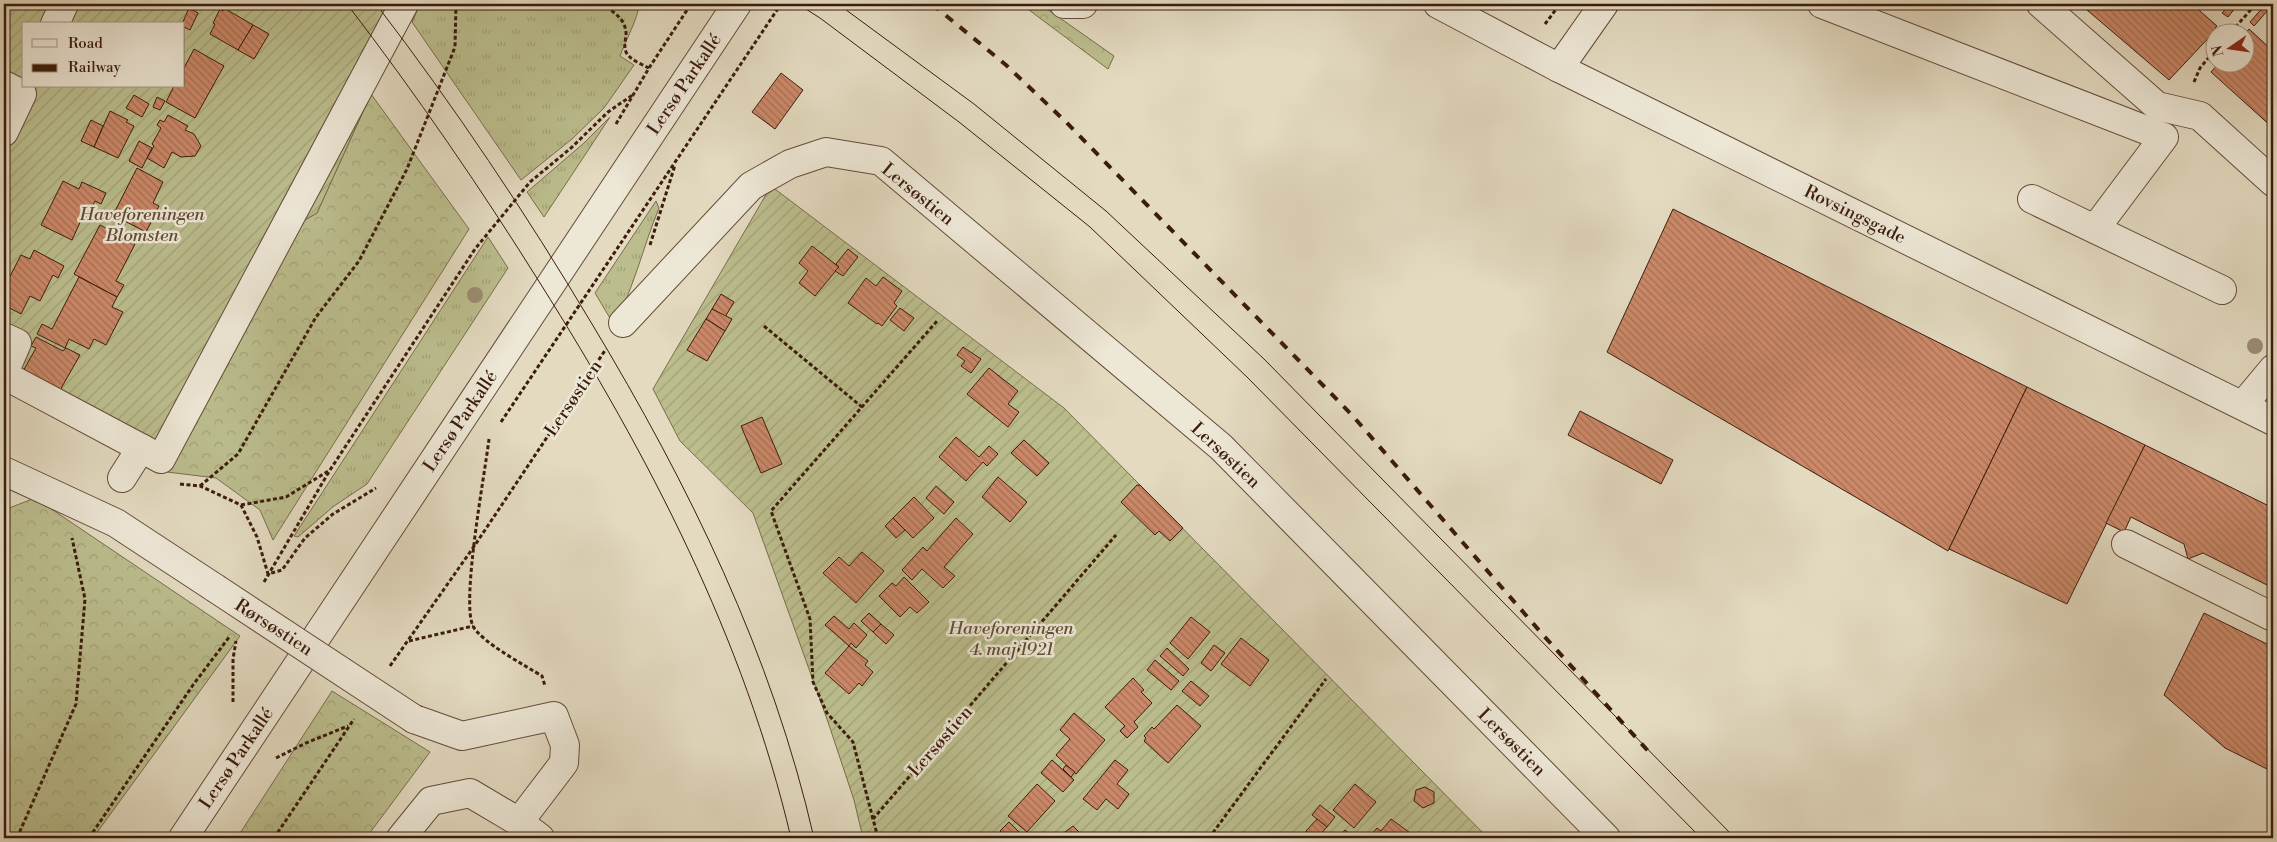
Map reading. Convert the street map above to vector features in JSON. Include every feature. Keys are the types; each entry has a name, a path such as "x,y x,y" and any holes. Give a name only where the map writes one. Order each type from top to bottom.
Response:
{"street":[{"path":"56,22 64,4"},
{"path":"4,336 17,343 4,374 161,459 404,4"},
{"name":"Lersø Parkallé","path":"183,838 737,4"},
{"path":"1064,4 1084,4"},
{"name":"Rovsingsgade","path":"1438,4 1559,68 2273,421"},
{"path":"1559,68 1604,4"},
{"path":"1822,4 2164,137"},
{"path":"2041,4 2157,106 2200,116 2273,182"},
{"path":"4,132 17,89"},
{"path":"2095,229 2164,137 2180,112"},
{"name":"Lersøstien","path":"624,323 751,186 790,164 826,152 881,161 1221,447 1606,838"},
{"path":"2032,199 2222,290"},
{"path":"2243,405 2273,369"},
{"path":"122,478 141,448"},
{"name":"Rørsøstien","path":"4,471 64,500 116,522 414,719 462,736 554,716"},
{"path":"2126,544 2273,617"},
{"path":"401,838 431,801 470,793 529,830 564,763 565,745 554,716"}],"path":[{"path":"200,486 238,454 316,316 359,261 407,169 455,47 456,4"},
{"path":"600,4 612,11 623,23 626,30 625,47 627,54 649,68"},
{"path":"264,582 330,470 475,249 530,182 571,148 608,112 634,94 691,4"},
{"path":"676,162 781,4"},
{"path":"2240,22 2256,4"},
{"path":"878,838 853,742 827,713 814,682 810,619 771,511 937,321"},
{"name":"Lersøstien","path":"473,626 469,593 475,546 624,323"},
{"path":"764,326 862,407"},
{"path":"386,672 475,546 490,439"},
{"path":"171,483 200,486 241,505 286,497 330,470"},
{"path":"268,574 282,570 306,538 333,514 376,488"},
{"path":"17,838 76,704 85,599 64,500"},
{"path":"241,505 257,537 268,574"},
{"name":"Lersøstien","path":"874,819 1116,535"},
{"path":"409,641 473,626 486,640 542,676 554,716"},
{"path":"89,838 193,685 236,631 233,659 233,709"},
{"path":"1208,838 1326,679"},
{"path":"274,838 359,711"},
{"path":"271,760 306,743 349,726"}],"green space":[{"name":"Haveforeningen Blomsten","path":"4,4 420,4 371,94 317,213 298,224 167,472 4,383"},
{"path":"420,4 639,4 620,56 634,65 604,108 572,139 521,180 412,22"},
{"path":"1021,4 1040,4 1114,56 1108,69"},
{"path":"371,94 469,229 273,540 260,510 216,478 167,472 298,224 317,213"},
{"path":"610,117 544,217 527,192 584,143"},
{"name":"Haveforeningen 4. maj 1921","path":"771,186 1064,408 1488,838 863,838 854,800 828,722 753,513 680,441 653,389"},
{"path":"656,201 659,208 633,282 614,325 595,293"},
{"path":"488,237 508,268 367,484 334,506 298,537 294,536"},
{"path":"35,498 240,636 93,838 4,838 4,612 6,606 4,605 4,510"},
{"path":"332,691 430,752 366,838 237,838"}],"building":[{"path":"2080,4 2192,4 2212,22 2204,22 2204,43 2169,80"},
{"path":"2230,4 2236,7 2228,17 2222,13"},
{"path":"2265,5 2269,9 2254,26 2254,22 2250,22"},
{"path":"189,8 198,13 190,30 185,28 185,22 183,22"},
{"path":"224,8 253,25 238,50 210,34 220,9 223,11"},
{"path":"253,25 269,34 254,59 238,50"},
{"path":"2254,34 2273,51 2273,128 2211,72 2254,72"},
{"path":"194,49 224,66 195,118 166,102 173,88 185,88 185,66"},
{"path":"781,73 803,90 775,129 752,112"},
{"path":"134,95 149,104 142,117 126,108"},
{"path":"157,97 165,101 160,110 153,107"},
{"path":"110,111 128,120 126,122 134,126 118,158 94,147"},
{"path":"168,115 188,126 185,130 194,134 201,146 195,156 181,157 172,152 164,168 147,158 161,128 157,125 160,120 164,122"},
{"path":"91,120 103,126 94,147 81,141"},
{"path":"139,141 152,148 142,168 129,161"},
{"path":"137,168 163,182 153,203 159,206 146,232 113,215"},
{"path":"63,181 79,189 82,182 106,193 101,204 95,201 86,218 83,216 72,240 41,225"},
{"path":"1673,209 2027,387 1948,551 1607,352"},
{"path":"100,225 135,244 116,281 124,285 117,297 74,274"},
{"path":"812,246 839,267 815,296 799,283 808,271 799,263"},
{"path":"848,249 858,257 843,276 835,271 839,267 836,264"},
{"path":"34,250 64,266 58,278 53,275 40,301 30,296 21,314 4,305 4,288 21,255 30,259"},
{"path":"79,277 117,297 112,307 123,312 106,345 94,339 89,349 69,339 65,348 37,334 42,324 52,329"},
{"path":"883,277 902,291 894,303 897,306 882,326 848,303 866,278 876,286"},
{"path":"721,294 734,302 725,317 712,309"},
{"path":"900,308 914,318 904,331 890,320"},
{"path":"712,309 732,319 725,331 706,319"},
{"path":"706,319 725,331 707,361 687,350"},
{"path":"36,337 63,351 66,348 80,355 59,392 22,373 36,348 31,346"},
{"path":"963,347 981,359 971,373 961,366 965,361 957,355"},
{"path":"989,368 1018,391 1008,404 1019,412 1008,427 967,394"},
{"path":"2027,387 2145,445 2067,604 1949,549"},
{"path":"1580,411 1673,460 1661,484 1568,435"},
{"path":"762,417 782,464 761,473 741,426"},
{"path":"956,437 979,457 989,446 998,454 987,466 983,462 966,481 939,457"},
{"path":"1024,440 1049,463 1037,476 1011,453"},
{"path":"2145,445 2273,508 2273,588 2203,553 2188,559 2184,544 2131,517 2124,532 2106,523"},
{"path":"998,477 1027,502 1010,522 982,497"},
{"path":"1137,485 1140,485 1183,528 1170,541 1159,531 1155,535 1121,502"},
{"path":"936,486 954,502 944,514 926,498"},
{"path":"914,497 934,518 913,538 893,518"},
{"path":"893,518 905,530 896,538 885,526"},
{"path":"956,518 973,534 944,567 955,576 943,588 922,569 912,580 902,570 923,547 927,551"},
{"path":"862,552 884,571 856,603 823,573 839,557 849,566"},
{"path":"904,577 929,602 917,613 910,607 900,617 879,596 892,583 896,586"},
{"path":"869,613 881,624 873,632 861,621"},
{"path":"2204,613 2273,647 2273,772 2225,748 2164,695"},
{"path":"834,616 849,629 854,623 867,635 856,648 851,643 849,646 825,625"},
{"path":"1191,617 1210,632 1188,659 1170,643"},
{"path":"881,624 894,635 886,644 873,632"},
{"path":"1241,638 1269,660 1250,686 1221,664"},
{"path":"1214,645 1225,653 1211,671 1201,663"},
{"path":"849,646 868,661 865,665 873,672 862,686 859,683 849,694 825,673"},
{"path":"1167,648 1189,669 1183,676 1160,656"},
{"path":"1155,660 1179,681 1171,690 1147,670"},
{"path":"1133,678 1144,690 1141,692 1152,703 1134,722 1138,727 1127,738 1120,731 1125,726 1105,707"},
{"path":"1191,681 1209,696 1200,706 1182,691"},
{"path":"1177,705 1201,726 1168,763 1144,741 1146,738 1144,736 1152,727 1154,729"},
{"path":"1074,713 1105,740 1076,774 1056,755 1070,739 1060,730"},
{"path":"1052,760 1074,780 1063,792 1041,773"},
{"path":"1115,760 1128,770 1117,784 1129,794 1118,809 1106,799 1097,810 1083,799"},
{"path":"1066,765 1075,772 1071,777 1063,769"},
{"path":"1037,784 1055,801 1027,832 1008,816"},
{"path":"1355,784 1376,802 1354,828 1333,810"},
{"path":"1425,787 1434,792 1434,803 1423,808 1414,801 1416,790"},
{"path":"1320,805 1335,817 1327,827 1312,815"},
{"path":"1317,819 1327,827 1317,838 1314,838 1306,831"},
{"path":"1391,819 1417,838 1368,838 1377,828 1381,831"},
{"path":"1009,822 1025,838 1008,838 1000,831"},
{"path":"1073,826 1083,836 1080,838 1057,838"},
{"path":"1345,830 1355,838 1338,838"}],"tram line":[{"path":"347,4 423,107 517,247 580,348 655,482 689,550 720,620 747,691 771,764 791,838"},
{"path":"376,4 433,81 515,201 592,324 662,446 724,572 751,637 775,703 796,770 814,838"},
{"path":"798,4 820,18 959,122 1090,227 1247,377 1701,838"},
{"path":"838,4 974,104 1106,211 1264,359 1735,838"}],"railway":[{"path":"932,4 1006,65 1066,122 1352,415 1544,636 1649,752"}]}
